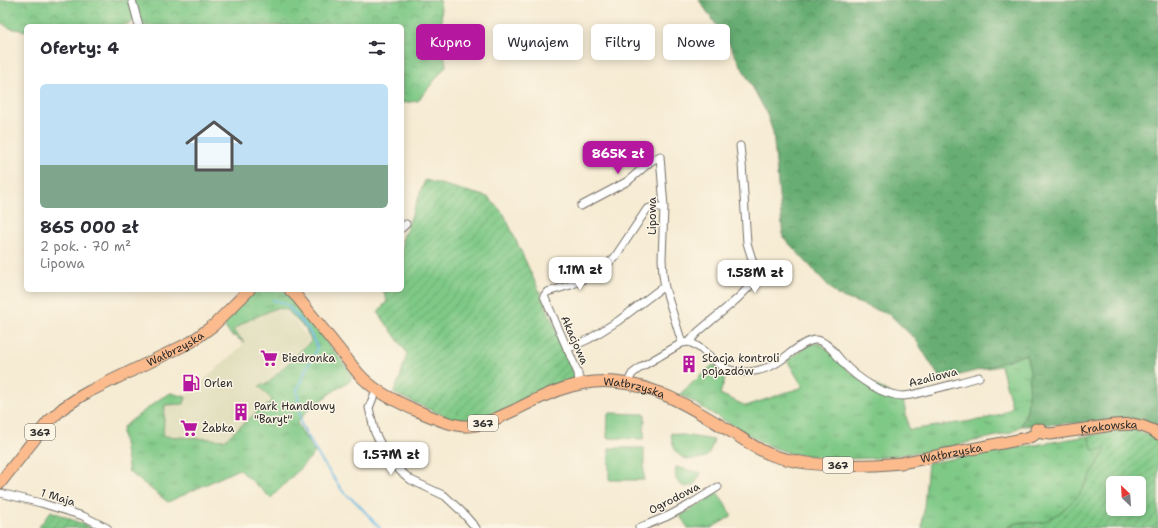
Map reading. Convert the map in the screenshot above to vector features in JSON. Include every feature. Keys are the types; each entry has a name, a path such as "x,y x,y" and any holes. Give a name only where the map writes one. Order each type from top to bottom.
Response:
{"main road":[{"name":"Wałbrzyska","path":"0,483 48,422 63,408 90,391 191,342 209,330 247,292"},
{"name":"Wałbrzyska","path":"292,292 358,373 376,390 418,411 448,423 463,426 477,425 493,420 560,389 579,384 605,381 644,387 669,396 752,445 770,454 794,461 860,466 901,463 1022,440 1039,429"},
{"name":"Krakowska","path":"1039,429 1049,433 1058,433 1113,425 1133,424 1147,428 1158,434"}],"street":[{"path":"132,0 138,24"},
{"path":"627,384 632,374 641,367 686,342 749,287 753,280 756,272 747,243 740,146"},
{"name":"Lipowa","path":"581,206 628,181 650,162 660,156 664,207 662,259 665,288 686,342"},
{"name":"Akacjowa","path":"579,384 578,372 544,296 547,292 571,284 600,271 615,257 648,209 654,206 664,207"},
{"path":"567,349 589,339 618,321 660,289 665,288"},
{"name":"Azaliowa","path":"686,342 695,344 725,368 733,371 754,372 777,363 809,341 820,341 826,344 847,367 859,377 875,388 892,395 910,395 978,377"},
{"path":"376,390 369,408 375,433 388,458 411,480 445,496 476,528"},
{"name":"Ogrodowa","path":"639,528 682,509 718,487"},
{"name":"1 Maja","path":"0,493 41,503 83,516 107,528"}],"shaded area":[{"path":"281,305 309,339 276,400 227,443 159,439 161,398 171,393 186,396 243,345 231,331 253,316"}],"green space":[{"path":"0,0 440,0 442,24 416,24 416,60 445,60 446,66 418,101 404,103 404,24 139,24 136,20 127,24 24,24 24,31 9,28 0,22"},
{"path":"699,0 1158,0 1158,426 1133,420 1021,426 1027,410 1030,371 1026,354 983,369 941,380 916,340 890,315 837,295 783,237 773,132 766,112 730,46 730,24 716,24"},
{"path":"425,180 488,197 504,214 552,319 575,376 573,381 552,386 498,413 473,420 451,419 393,393 400,378 407,353 378,312 387,301 384,292 404,292 404,235"},
{"path":"253,292 287,292 353,375 350,381 309,409 297,423 315,453 271,498 239,469 168,502 129,472 122,432 123,427 161,398 171,393 186,397 184,404 165,405 163,436 225,440 261,408 264,409 272,400 259,386 268,383 311,341 306,330 287,310 276,308 245,322 233,330 244,342 232,336 225,328 225,321"},
{"path":"819,343 852,374 903,399 909,430 985,419 1003,413 1012,407 1001,366 983,369 1026,354 1030,371 1027,410 1021,426 1010,433 930,451 878,458 841,459 792,454 769,446 680,394 713,365 727,372 720,394 746,406 803,387 787,360 811,344"},
{"path":"608,413 645,414 644,439 607,438"},
{"path":"1130,428 1150,435 1158,440 1158,528 1007,528 1017,523 1042,523 1061,512 1079,495 1106,449 1093,450 1088,436"},
{"path":"671,433 714,440 707,456 701,459 690,459 680,456 677,453 673,444"},
{"path":"1088,436 1093,450 1106,449 1079,495 1061,513 1042,523 1017,523 1007,528 922,528 928,463"},
{"path":"609,448 644,448 644,480 609,480"},
{"path":"676,467 701,473 694,485 686,487 676,480"},
{"path":"718,493 732,516 711,528 688,528 680,516"},
{"path":"51,511 92,528 38,528"}],"waterway":[{"path":"273,300 284,303 288,306 308,329 317,347 297,390 301,424 320,458 344,493 356,502 380,528"}],"place":[{"name":"Biedronka","path":"269,358"},
{"name":"Stacja kontroli pojazdów","path":"689,364"},
{"name":"Orlen","path":"191,383"},
{"name":"Park Handlowy \"Baryt\"","path":"241,412"},
{"name":"Żabka","path":"189,428"}]}
